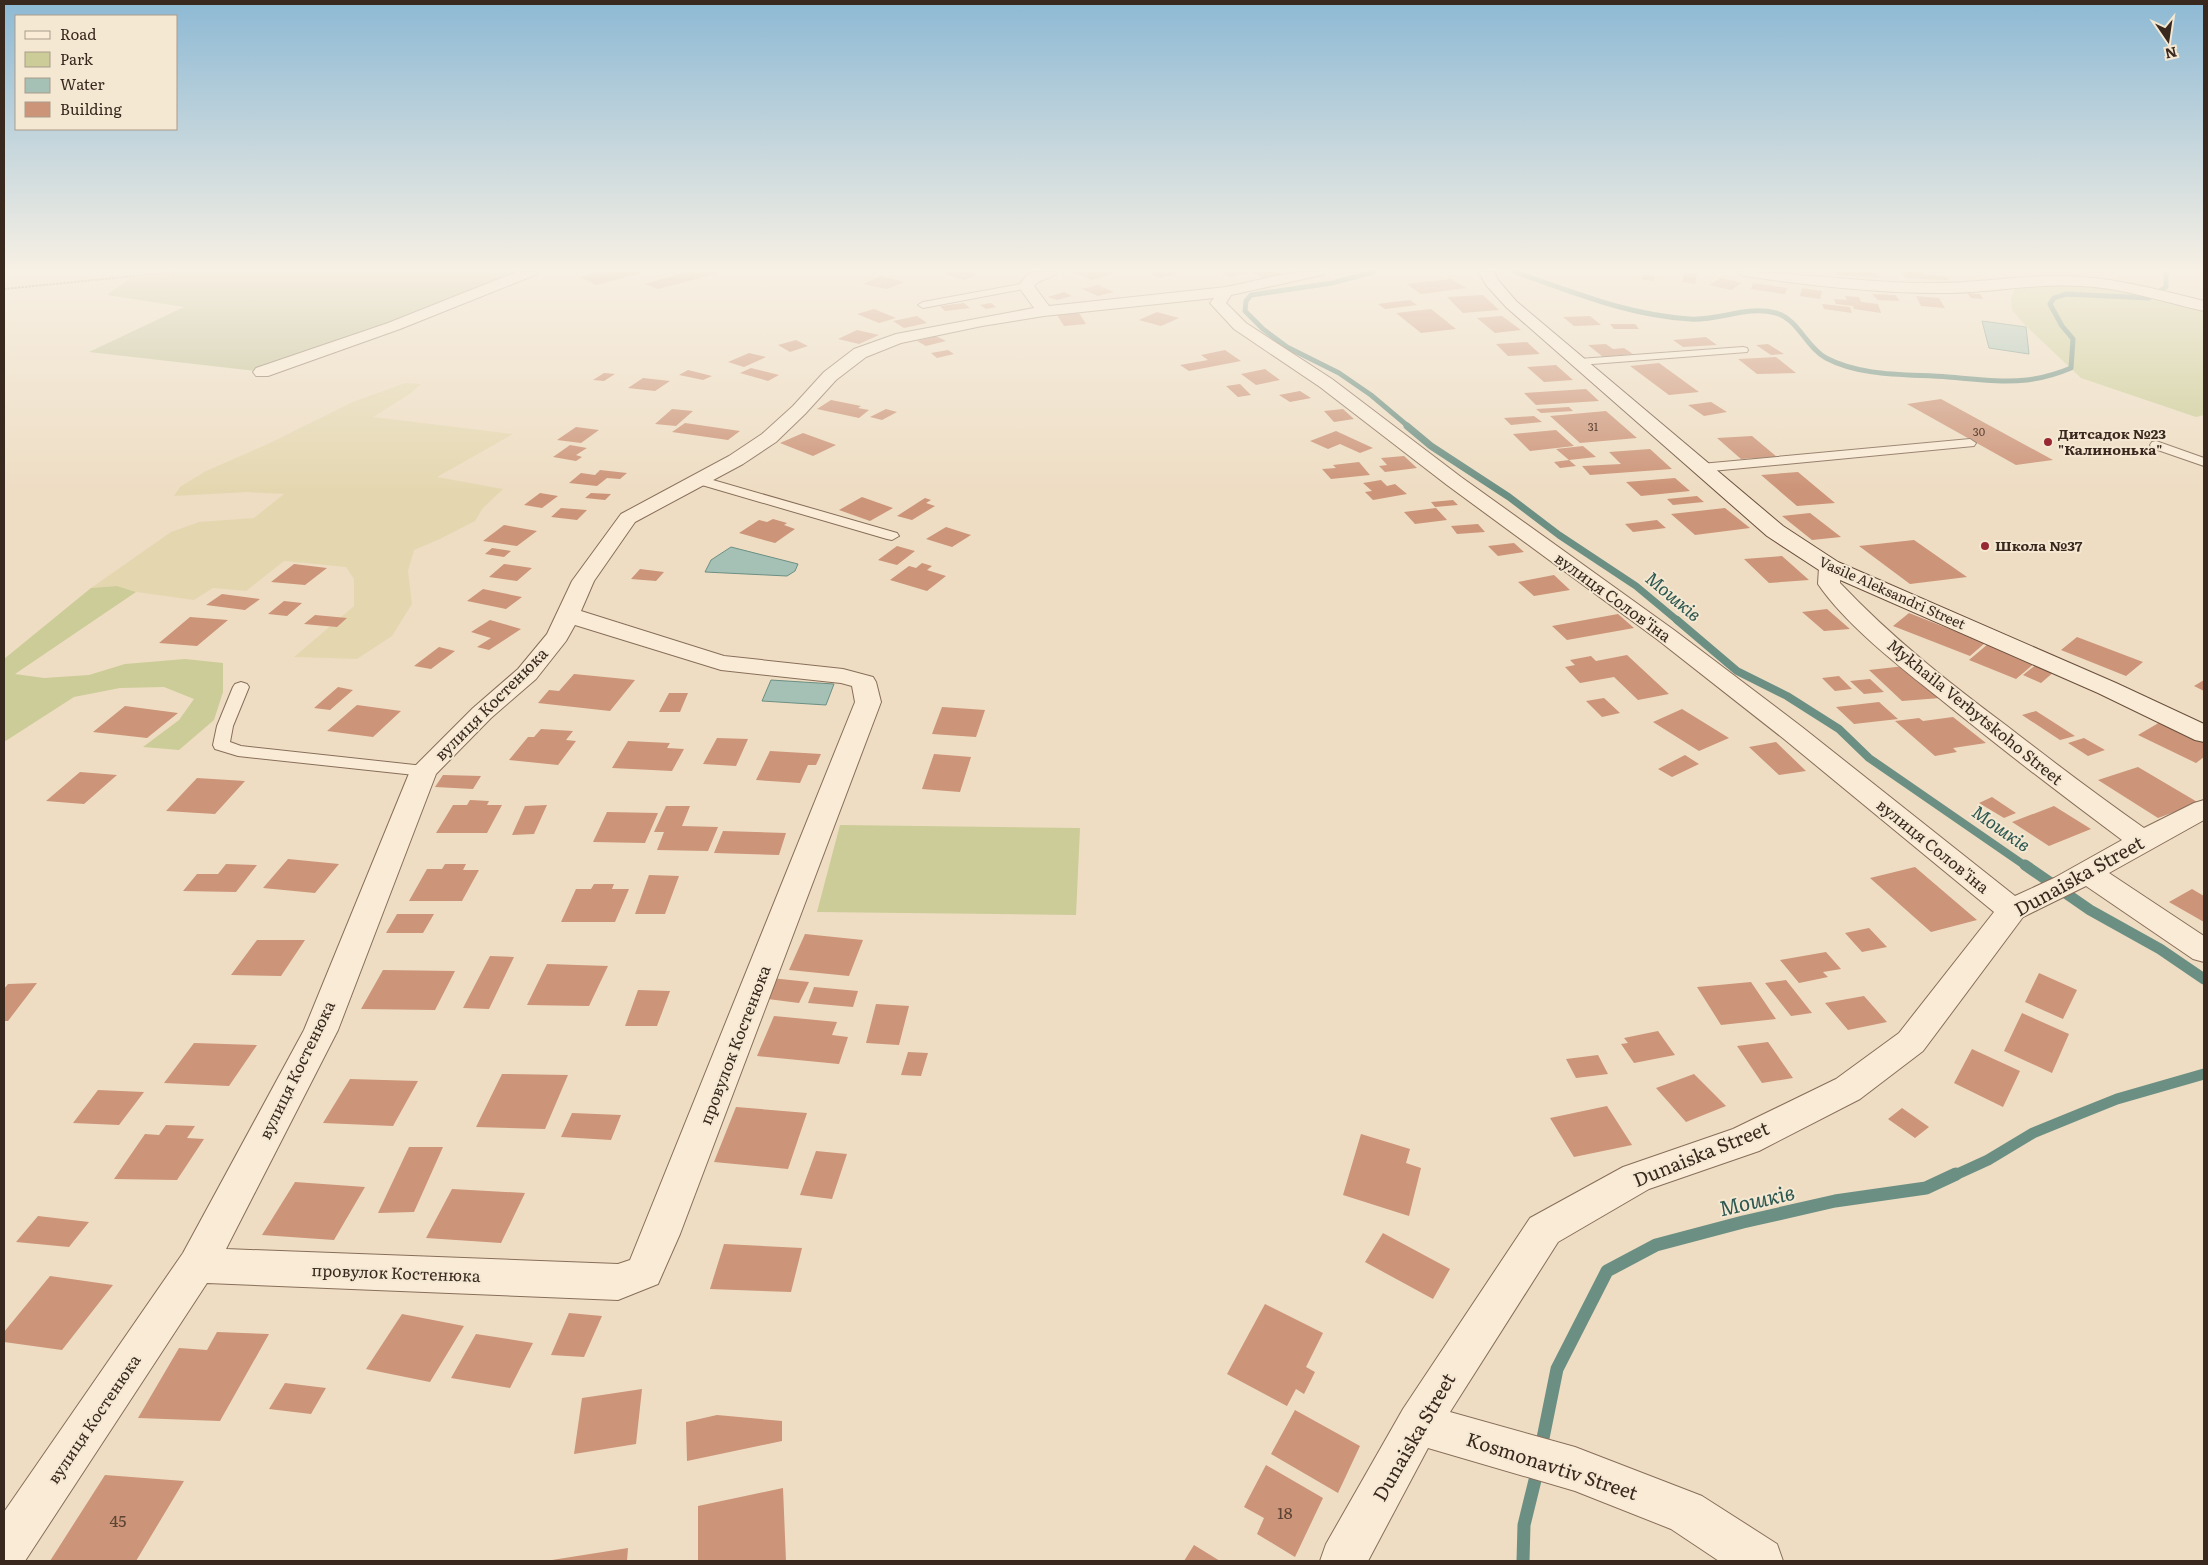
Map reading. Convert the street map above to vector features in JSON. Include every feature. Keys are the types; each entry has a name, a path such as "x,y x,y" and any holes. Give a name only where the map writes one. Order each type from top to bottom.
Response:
{"street":[{"path":"262,372 339,345"},
{"name":"вулиця Костенюка","path":"4,1552 197,1265 321,1030 424,771 482,713 527,674 558,636 583,581 628,518 736,460 769,438 799,410 830,376 860,353 880,345"},
{"name":"вулиця Солов'їна","path":"1269,345 1326,382 1454,482 1666,635 1793,733 2051,891"},
{"name":"Vasile Aleksandri Street","path":"1559,345 1775,531 1830,567 2107,688 2204,734"},
{"name":"Mykhaila Verbytskoho Street","path":"1830,567 1829,584 1848,606 1887,641 1943,690 2088,803 2142,841"},
{"name":"провулок Костенюка","path":"197,1265 618,1282 644,1272 661,1234 868,702 864,682 843,676 721,663 568,615"},
{"name":"Dunaiska Street","path":"1344,1561 1418,1424 1544,1230 1636,1178 1746,1140 1848,1089 1911,1042 2051,891 2204,809"},
{"path":"2051,891 2204,951"},
{"name":"Kosmonavtiv Street","path":"1418,1424 1575,1469 1686,1512 1760,1561"}],"lane":[{"path":"1579,362 1743,350"},
{"path":"1701,468 1970,443"},
{"path":"2156,445 2204,462"},
{"path":"699,480 892,536"},
{"path":"241,687 225,726 221,745 238,751 424,771"}],"shaded area":[{"path":"405,383 421,384 411,393 373,417 513,434 437,477 503,489 483,508 475,521 414,550 408,571 412,604 392,636 357,659 294,657 354,606 354,579 346,567 284,561 246,591 213,588 194,600 136,592 117,586 91,588 171,532 199,522 254,518 284,494 247,492 174,496 180,487 206,471 268,444 353,402"}],"green space":[{"path":"104,345 332,345 257,371 89,352"},
{"path":"2046,345 2204,345 2204,415 2196,417 2081,378"},
{"path":"117,586 136,592 15,674 44,678 89,675 125,664 185,659 223,663 223,692 214,720 179,750 143,747 179,720 194,699 164,687 120,688 74,697 4,742 4,659 91,588"},
{"path":"840,825 1080,828 1076,915 817,912"}],"water":[{"path":"1988,345 2028,345 2029,354 1989,348"},
{"path":"731,547 798,564 795,571 787,576 705,572 711,560"},
{"path":"771,680 834,684 826,705 762,701"}],"building":[{"path":"778,345 808,346 790,352"},
{"path":"1497,345 1530,345 1540,354 1508,356"},
{"path":"1588,345 1607,345 1613,349 1624,348 1633,354 1603,357"},
{"path":"1680,345 1716,345 1683,347"},
{"path":"1756,345 1770,345 1784,354 1771,355"},
{"path":"948,350 954,354 937,358 931,353"},
{"path":"1225,350 1241,361 1189,371 1180,365 1208,360 1201,355"},
{"path":"749,353 766,357 744,367 728,362"},
{"path":"1776,357 1796,373 1757,374 1738,359"},
{"path":"1659,363 1699,392 1669,395 1630,366"},
{"path":"1556,365 1573,380 1544,382 1527,367"},
{"path":"751,368 779,375 768,381 740,373"},
{"path":"1265,369 1280,380 1256,385 1241,374"},
{"path":"688,370 712,376 703,380 679,375"},
{"path":"604,373 615,374 604,381 593,380"},
{"path":"643,378 670,381 655,391 628,388"},
{"path":"1240,384 1251,395 1238,397 1226,386"},
{"path":"1586,389 1599,401 1536,405 1524,393"},
{"path":"1300,391 1311,398 1290,402 1279,395"},
{"path":"1941,399 2053,460 2016,465 1907,404"},
{"path":"831,400 861,406 858,408 869,410 859,418 817,409"},
{"path":"1711,402 1727,412 1704,416 1688,405"},
{"path":"1569,407 1573,411 1541,413 1536,409"},
{"path":"672,409 693,411 676,426 655,424"},
{"path":"886,409 897,412 882,420 870,417"},
{"path":"1343,409 1354,419 1334,422 1324,411"},
{"path":"1606,411 1637,438 1580,443 1550,416"},
{"path":"1534,416 1542,422 1511,425 1504,418"},
{"path":"685,423 740,431 728,440 672,432"},
{"path":"576,427 599,430 581,443 557,440"},
{"path":"1556,430 1574,446 1530,451 1513,434"},
{"path":"1336,431 1373,448 1360,453 1340,444 1328,449 1310,441"},
{"path":"803,433 836,445 813,456 780,443"},
{"path":"1752,436 1777,457 1741,459 1717,438"},
{"path":"570,445 587,448 576,455 582,457 576,461 553,457"},
{"path":"1583,446 1596,457 1569,460 1556,449"},
{"path":"1650,449 1672,469 1590,475 1582,466 1621,464 1609,452"},
{"path":"1404,456 1417,468 1385,472 1379,466 1387,465 1381,458"},
{"path":"1569,460 1576,466 1560,468 1554,462"},
{"path":"1359,462 1370,475 1331,479 1322,469 1336,468 1333,465"},
{"path":"600,470 627,473 620,479 607,478 597,486 569,483 581,473 595,475"},
{"path":"1798,472 1835,503 1797,506 1761,475"},
{"path":"1675,478 1690,491 1641,496 1626,482"},
{"path":"1381,480 1387,486 1395,484 1407,494 1373,500 1365,492 1372,491 1363,483"},
{"path":"540,493 558,496 542,508 524,505"},
{"path":"591,493 611,494 605,500 585,498"},
{"path":"1697,496 1704,502 1673,505 1667,499"},
{"path":"862,497 893,508 870,521 839,510"},
{"path":"925,498 931,500 926,503 935,506 912,520 897,516"},
{"path":"1453,500 1458,505 1435,507 1431,502"},
{"path":"561,508 587,510 577,520 551,517"},
{"path":"1436,508 1447,520 1415,524 1404,512"},
{"path":"1725,508 1750,528 1695,535 1671,514"},
{"path":"1810,513 1841,537 1812,540 1782,516"},
{"path":"773,519 787,523 784,525 795,529 775,543 739,533 759,520 767,522"},
{"path":"1657,520 1666,528 1633,532 1625,524"},
{"path":"1478,524 1485,532 1457,534 1451,526"},
{"path":"504,525 537,531 517,546 483,541"},
{"path":"946,527 971,535 952,547 926,539"},
{"path":"1914,540 1967,577 1910,584 1859,546"},
{"path":"1514,543 1524,552 1498,556 1488,546"},
{"path":"897,546 915,551 897,565 878,560"},
{"path":"492,548 511,551 504,557 485,554"},
{"path":"1782,556 1809,580 1769,583 1744,559"},
{"path":"922,563 932,566 927,570 946,576 927,591 890,580 909,566 916,568"},
{"path":"294,564 327,568 305,585 271,582"},
{"path":"504,564 532,568 517,581 489,577"},
{"path":"640,569 664,572 656,581 631,579"},
{"path":"1554,575 1570,590 1534,596 1518,582"},
{"path":"483,589 522,597 506,609 467,601"},
{"path":"222,594 260,599 245,610 206,605"},
{"path":"284,601 302,603 287,616 268,614"},
{"path":"1827,609 1850,629 1824,631 1802,612"},
{"path":"1909,613 1985,643 1970,656 1893,626"},
{"path":"1618,614 1634,628 1567,640 1552,626"},
{"path":"315,615 347,618 337,627 304,624"},
{"path":"190,617 228,620 197,646 159,643"},
{"path":"490,620 521,629 489,650 477,647 491,638 471,632"},
{"path":"2077,637 2143,662 2126,676 2061,650"},
{"path":"1988,644 2035,663 2016,679 1969,660"},
{"path":"439,647 455,651 431,669 414,666"},
{"path":"1627,655 1669,694 1638,700 1614,677 1580,683 1565,667 1575,665 1570,660 1591,656 1596,661"},
{"path":"2037,664 2055,671 2041,683 2023,675"},
{"path":"1905,666 1940,698 1902,701 1869,670"},
{"path":"574,674 635,680 610,711 538,703 549,690 559,691"},
{"path":"1839,676 1852,689 1835,691 1822,678"},
{"path":"1870,679 1884,692 1864,694 1850,681"},
{"path":"2204,680 2204,691 2194,686"},
{"path":"338,687 353,690 330,710 314,708"},
{"path":"669,693 688,693 680,712 659,712"},
{"path":"1604,698 1620,713 1602,717 1586,701"},
{"path":"1879,702 1898,719 1854,724 1836,707"},
{"path":"357,705 401,711 373,737 327,731"},
{"path":"125,706 178,713 147,738 93,732"},
{"path":"942,707 985,710 976,737 932,734"},
{"path":"1682,709 1729,738 1699,751 1653,722"},
{"path":"2036,711 2075,736 2060,740 2022,715"},
{"path":"1953,717 1986,743 1953,748 1957,752 1935,756 1895,721 1919,718 1923,721"},
{"path":"2162,721 2204,740 2204,757 2196,763 2138,735"},
{"path":"541,729 573,731 566,740 576,741 558,765 509,760 528,737 534,737"},
{"path":"717,738 748,739 736,766 703,764"},
{"path":"2084,738 2105,750 2088,756 2068,743"},
{"path":"628,741 670,743 667,748 684,749 672,771 612,768"},
{"path":"1776,742 1806,771 1779,775 1749,747"},
{"path":"770,751 821,754 816,765 808,765 800,783 756,780"},
{"path":"934,754 971,757 960,792 922,789"},
{"path":"1685,755 1699,764 1672,777 1658,769"},
{"path":"2138,767 2199,803 2158,818 2098,780"},
{"path":"80,772 117,775 84,804 46,801"},
{"path":"443,775 481,776 473,789 435,787"},
{"path":"197,778 245,781 215,814 166,811"},
{"path":"1992,797 2016,813 2004,818 1979,803"},
{"path":"470,800 489,801 487,805 502,805 487,833 436,833 453,805 467,805"},
{"path":"547,805 534,834 512,835 525,806"},
{"path":"666,806 690,806 682,826 718,827 708,851 657,850 664,832 654,832"},
{"path":"2054,806 2091,829 2049,846 2012,822"},
{"path":"607,812 658,813 645,843 593,842"},
{"path":"723,831 786,833 779,855 714,853"},
{"path":"288,859 339,864 315,893 263,888"},
{"path":"226,864 257,865 236,892 183,891 197,874 218,874"},
{"path":"445,864 466,864 463,870 479,870 462,901 409,901 427,869 442,869"},
{"path":"1915,867 1977,920 1931,932 1870,878"},
{"path":"649,875 679,876 665,914 635,914"},
{"path":"594,884 614,884 612,889 629,889 615,922 561,922 576,889 591,889"},
{"path":"2192,889 2204,896 2204,922 2169,902"},
{"path":"397,914 434,914 423,933 386,933"},
{"path":"1869,928 1887,947 1862,952 1845,933"},
{"path":"805,934 863,940 849,976 789,970"},
{"path":"257,940 305,940 281,976 231,975"},
{"path":"1826,952 1841,969 1823,972 1828,977 1799,983 1780,960"},
{"path":"490,956 514,957 489,1009 463,1008"},
{"path":"547,964 608,966 589,1006 527,1005"},
{"path":"383,970 455,971 435,1010 361,1009"},
{"path":"2039,973 2077,990 2063,1019 2025,1002"},
{"path":"771,978 809,982 799,1003 761,998"},
{"path":"1786,980 1812,1013 1791,1016 1765,983"},
{"path":"1751,982 1776,1019 1721,1025 1697,987"},
{"path":"37,983 8,1021 4,1021 4,989 8,984"},
{"path":"814,987 858,991 853,1007 808,1003"},
{"path":"638,990 670,991 657,1026 625,1026"},
{"path":"1864,996 1887,1022 1848,1030 1825,1003"},
{"path":"876,1004 909,1006 899,1045 866,1043"},
{"path":"2022,1013 2069,1034 2052,1073 2004,1051"},
{"path":"774,1016 837,1022 832,1035 848,1037 839,1064 757,1056"},
{"path":"1658,1031 1675,1055 1634,1063 1621,1044 1628,1043 1624,1038"},
{"path":"1768,1042 1793,1078 1762,1083 1737,1046"},
{"path":"194,1043 257,1045 229,1086 164,1083"},
{"path":"1972,1049 2020,1071 2003,1107 1954,1083"},
{"path":"908,1052 928,1053 921,1076 901,1075"},
{"path":"1598,1055 1608,1074 1576,1078 1566,1059"},
{"path":"502,1074 568,1075 545,1129 476,1127"},
{"path":"1694,1074 1726,1106 1686,1122 1656,1088"},
{"path":"350,1079 418,1081 393,1126 323,1123"},
{"path":"98,1090 144,1092 119,1125 73,1123"},
{"path":"1607,1106 1632,1145 1574,1157 1550,1118"},
{"path":"736,1107 807,1113 788,1169 714,1162"},
{"path":"1902,1108 1929,1127 1915,1138 1888,1119"},
{"path":"572,1113 621,1115 611,1140 561,1137"},
{"path":"166,1125 195,1126 187,1138 204,1139 177,1180 114,1179 145,1134 159,1135"},
{"path":"1361,1134 1410,1149 1406,1163 1421,1168 1409,1216 1343,1195"},
{"path":"409,1147 443,1147 414,1212 378,1213"},
{"path":"816,1151 847,1154 832,1199 800,1195"},
{"path":"295,1182 365,1187 334,1240 262,1235"},
{"path":"452,1189 525,1193 501,1243 426,1238"},
{"path":"38,1216 89,1222 69,1247 16,1242"},
{"path":"1383,1233 1450,1269 1433,1299 1365,1262"},
{"path":"724,1244 802,1248 791,1292 710,1289"},
{"path":"50,1276 113,1285 62,1350 4,1342 4,1332"},
{"path":"1265,1304 1323,1333 1306,1367 1315,1372 1304,1394 1296,1389 1287,1406 1227,1374"},
{"path":"569,1313 602,1316 584,1357 551,1355"},
{"path":"402,1314 464,1326 430,1382 366,1369"},
{"path":"217,1332 269,1334 220,1421 138,1418 179,1348 207,1350"},
{"path":"476,1334 533,1343 510,1388 451,1378"},
{"path":"285,1383 326,1388 311,1414 269,1409"},
{"path":"642,1389 636,1444 574,1454 582,1398"},
{"path":"1295,1410 1360,1446 1338,1493 1271,1454"},
{"path":"717,1415 782,1421 782,1441 687,1461 686,1422"},
{"path":"1266,1465 1323,1498 1295,1557 1257,1534 1264,1518 1244,1507"},
{"path":"105,1475 184,1481 136,1561 50,1561"},
{"path":"783,1488 786,1561 698,1561 698,1506"},
{"path":"1194,1545 1220,1561 1184,1561"},
{"path":"628,1548 627,1561 552,1561 552,1560"}],"waterway":[{"name":"Мошків","path":"1284,345 1339,373 1371,395 1409,427"},
{"name":"Мошків","path":"1811,345 1826,358 1855,369 1870,372 2007,381 2039,378 2071,368 2073,345"},
{"name":"Мошків","path":"1407,426 1431,446 1509,497 1559,535 1636,586 1678,621"},
{"name":"Мошків","path":"1677,620 1737,671 1787,696 1839,729 1869,758 2027,867"},
{"name":"Мошків","path":"2025,865 2090,910 2160,949 2204,979"},
{"name":"Мошків","path":"1953,1176 1988,1160 2033,1133 2082,1113 2117,1099 2204,1074"},
{"name":"Мошків","path":"1541,1448 1557,1369 1607,1271 1656,1245 1743,1222 1835,1201 1926,1188 1956,1174"},
{"name":"Мошків","path":"1523,1561 1524,1525 1538,1468"}],"place":[{"name":"Дитсадок №23 \"Калинонька\"","path":"2048,442"},
{"name":"Школа №37","path":"1985,546"}]}
